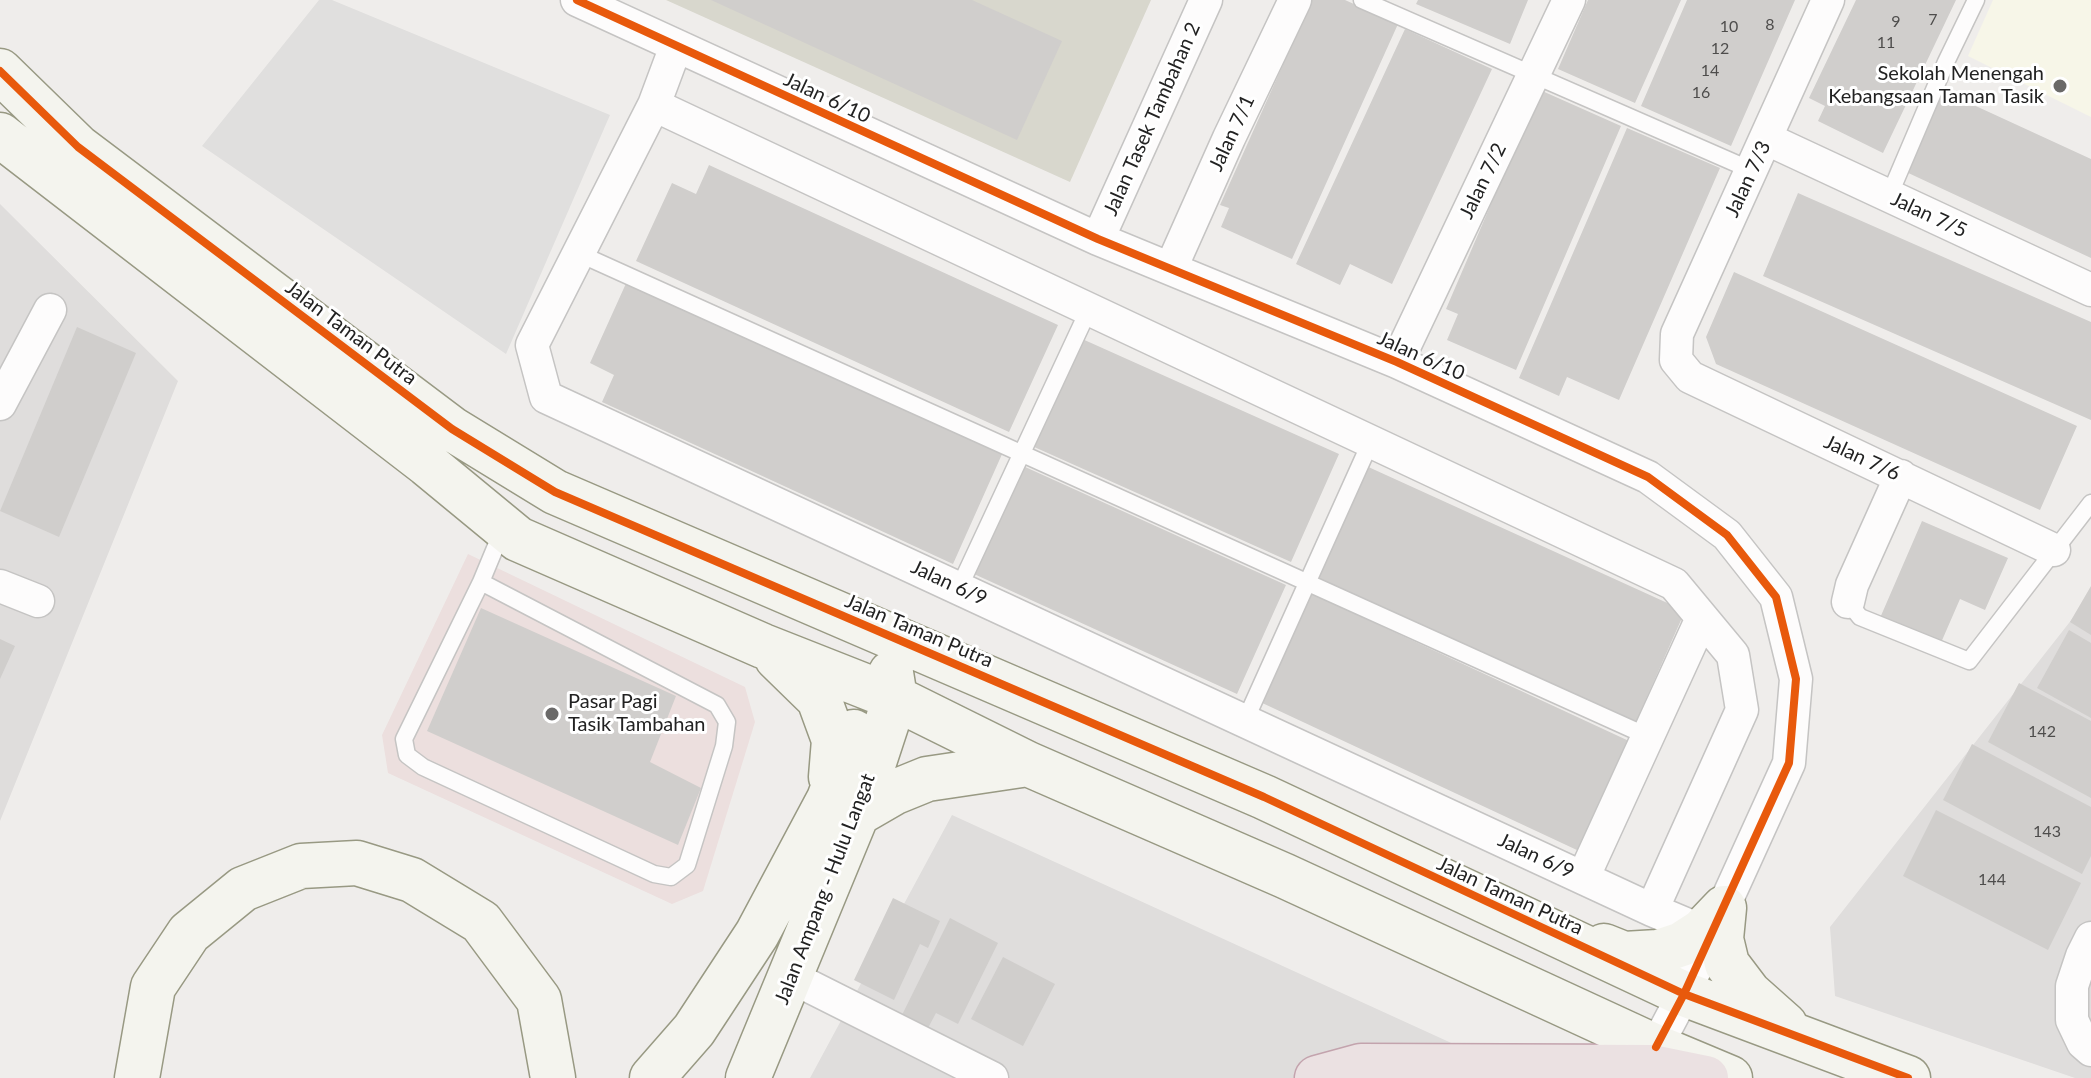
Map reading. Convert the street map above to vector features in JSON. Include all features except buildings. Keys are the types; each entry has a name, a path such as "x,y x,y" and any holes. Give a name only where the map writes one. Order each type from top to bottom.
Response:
{"highway":[{"path":"1317,1078 1361,1066 1652,1067 1706,1078"}],"street":[{"name":"Jalan 6/10","path":"577,0 1098,239 1397,362 1648,477 1727,535 1776,597 1796,679 1789,763 1713,920 1684,994 1656,1047"},
{"name":"Jalan Tasek Tambahan 2","path":"1098,239 1206,0"},
{"name":"Jalan 7/1","path":"1171,268 1295,0"},
{"name":"Jalan 7/2","path":"1397,362 1569,0"},
{"name":"Jalan 7/3","path":"1676,360 1677,334 1828,0"},
{"name":"Jalan 6/9","path":"676,46 654,105 532,345 546,397 1652,910 1713,920"},
{"name":"Jalan Taman Putra","path":"0,71 78,147 452,429 555,492 1264,797 1684,994 1908,1078"},
{"path":"654,105 1674,584 1733,655 1742,710 1652,910"},
{"path":"0,135 427,464 518,539 763,646 887,687 1028,764 1285,876 1730,1078"},
{"name":"Jalan 7/5","path":"1767,139 2091,290"},
{"path":"0,404 50,310"},
{"name":"Jalan 7/6","path":"1676,360 1690,377 2054,550"},
{"path":"1848,602 1852,585 1901,476"},
{"path":"555,492 716,587 860,652 887,687"},
{"path":"0,586 38,601"},
{"path":"1583,878 1702,618"},
{"path":"763,646 819,699 834,740 843,806 895,792 927,779 1028,764"},
{"path":"887,687 918,675 944,681 1193,792 1264,797"},
{"name":"Jalan Ampang - Hulu Langat","path":"748,1078 791,977 843,806 887,687"},
{"name":"Jalan Ampang - Hulu Langat","path":"652,1078 694,1030 843,806"},
{"path":"137,1078 153,987 189,933 243,889 301,866 357,863 412,880 481,922 539,1000 553,1078"},
{"path":"1478,899 1624,954 1658,952 1682,944 1713,920 1727,964 1749,993 1805,1041"},
{"path":"2091,938 2072,986 2072,1020 2083,1043 2091,1050"},
{"path":"791,977 992,1078"}],"lane":[{"path":"1362,0 1751,170"},
{"path":"1889,196 1976,0"},
{"path":"580,254 1647,736"},
{"path":"959,588 1089,309"},
{"path":"1245,721 1371,441"},
{"path":"1848,602 1860,617 1969,661 2091,503"},
{"path":"481,582 717,705 727,722 724,746 687,865 671,877 654,874 610,854 423,767 407,755 404,739 481,582 503,527"}],"shaded area":[{"path":"319,0 332,0 610,115 506,354 202,146"},
{"path":"666,0 1151,0 1070,182"},
{"name":"Sekolah Menengah Kebangsaan Taman Tasik","path":"1993,0 2091,0 2091,117 1968,56"},
{"path":"0,204 178,381 0,821"},
{"path":"468,554 745,687 755,722 703,891 672,904 388,773 382,735"},
{"path":"2091,595 2091,1078 2075,1078 1835,996 1830,927"},
{"path":"952,815 1528,1078 810,1078"}],"cycle path":[{"path":"577,0 1098,239 1397,362 1648,477 1727,535 1776,597 1796,679 1789,763 1684,994 1656,1047"},
{"path":"0,71 78,147 452,429 555,492 1264,797 1684,994 1908,1078"}],"place":[{"name":"Sekolah Menengah Kebangsaan Taman Tasik","path":"2060,86"},
{"name":"Pasar Pagi Tasik Tambahan","path":"552,714"}]}
